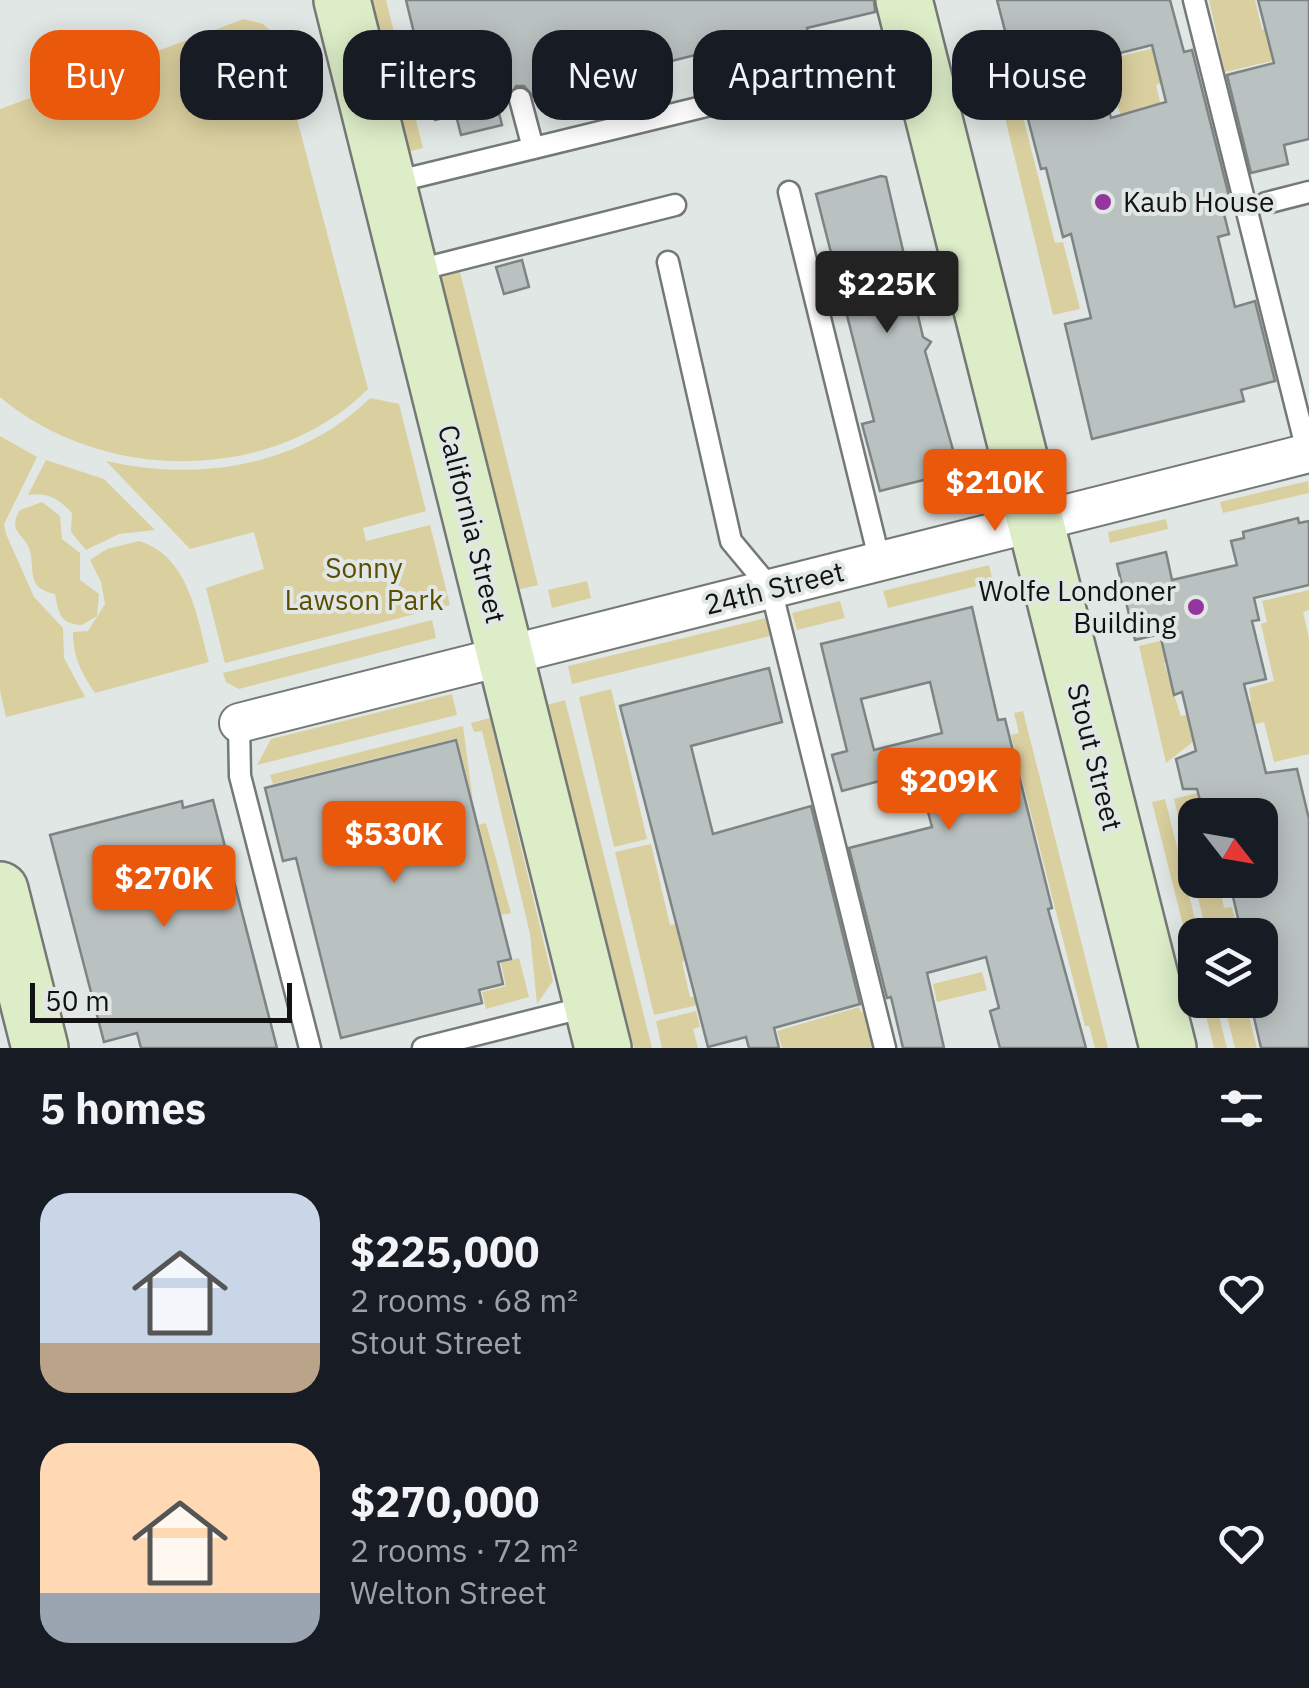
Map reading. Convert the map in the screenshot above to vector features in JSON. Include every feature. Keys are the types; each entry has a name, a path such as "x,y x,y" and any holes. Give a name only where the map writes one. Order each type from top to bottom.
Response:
{"street":[{"name":"California Street","path":"342,0 598,1027"},
{"name":"Stout Street","path":"904,0 912,30"},
{"name":"Stout Street","path":"932,110 1168,1048"},
{"name":"24th Street","path":"239,724 1309,455"},
{"path":"0,890 40,1048"}],"lane":[{"path":"1194,0 1309,455"},
{"path":"520,99 532,148"},
{"path":"388,184 693,109"},
{"path":"789,192 880,562"},
{"path":"1266,203 1309,192"},
{"path":"410,272 675,205"},
{"path":"668,262 730,540 771,589 885,1048"},
{"path":"239,724 240,776 310,1048"},
{"path":"423,1048 598,1027"}],"green space":[{"path":"369,0 386,0 394,30 376,30"},
{"path":"1209,0 1255,0 1262,29 1273,27 1280,59 1225,72"},
{"path":"244,19 270,30 214,30"},
{"path":"180,43 180,120 297,120 368,389 329,420 284,443 236,456 186,461 136,458 87,446 41,425 0,397 0,109 30,98 30,120 160,120 160,50"},
{"path":"1154,48 1162,83 1156,85 1171,149 1133,160 1122,120 1122,56"},
{"path":"399,120 416,120 423,148 407,152"},
{"path":"1006,120 1024,120 1055,243 1063,242 1080,309 1053,315"},
{"path":"459,268 538,585 517,590 438,273"},
{"path":"370,398 399,404 426,511 363,528 366,541 430,525 450,605 225,663 206,588 264,569 254,532 190,549 106,461 176,470 246,463 312,440"},
{"path":"0,436 37,457 4,524 6,534 34,597 63,628 64,658 85,697 6,717 0,691"},
{"path":"46,460 104,479 155,530 119,534 86,550 71,532 72,513 67,508 47,496 28,495"},
{"path":"1308,481 1309,493 1223,513 1220,502"},
{"path":"42,502 60,516 62,539 80,553 80,580 99,594 97,616 82,625 65,620 55,594 36,583 28,545 16,528 20,510"},
{"path":"1166,519 1168,529 1110,543 1108,532"},
{"path":"139,541 156,549 180,574 195,608 209,662 95,693 79,664 73,632 88,631 105,604 101,582 90,560 107,549"},
{"path":"989,565 993,582 888,608 883,591"},
{"path":"587,581 591,598 552,608 548,590"},
{"path":"1309,590 1309,610 1303,612 1309,638 1309,754 1274,762 1264,722 1199,737 1166,763 1139,646 1164,640 1169,661 1164,663 1181,716 1251,701 1249,688 1274,681 1261,624 1267,622 1262,601"},
{"path":"840,601 845,618 797,630 792,613"},
{"path":"766,618 770,636 572,684 568,666"},
{"name":"Sonny Lawson Park","path":"432,620 436,638 239,689 226,682 223,673"},
{"path":"611,689 647,839 614,847 579,697"},
{"path":"452,694 457,715 257,765 271,739"},
{"path":"565,700 652,1048 634,1048 547,705"},
{"path":"1023,711 1108,1048 1095,1048 1089,1026 1085,1026 1011,735 1019,733 1014,713"},
{"path":"490,718 553,981 537,1004 530,934 482,731 474,732 471,723"},
{"path":"463,726 473,802 457,738 273,784 270,775"},
{"path":"1197,793 1198,798 1178,798 1178,815 1174,799"},
{"path":"1165,799 1178,851 1178,898 1190,898 1195,918 1181,918 1152,802"},
{"path":"486,823 511,913 501,915 479,825"},
{"path":"651,844 670,925 712,915 682,962 690,997 696,997 698,1005 654,1015 615,852"},
{"path":"1198,898 1222,898 1224,908 1232,907 1235,918 1203,918"},
{"path":"519,958 529,997 486,1009 482,992 506,986 501,963"},
{"path":"982,972 987,990 937,1002 933,984"},
{"path":"859,1007 861,1012 867,1011 876,1048 782,1048 777,1031"},
{"path":"696,1011 700,1027 693,1029 698,1048 662,1048 656,1021"},
{"path":"1206,1018 1220,1018 1227,1048 1214,1048"},
{"path":"1228,1018 1250,1018 1257,1048 1235,1048"}],"building":[{"path":"406,0 874,0 875,12 807,30 693,30 693,56 673,61 673,30 532,30 532,95 524,86 516,86 512,94 512,30 413,30"},
{"path":"997,0 1170,0 1184,52 1192,50 1229,196 1220,198 1229,234 1218,237 1235,307 1255,301 1275,381 1241,390 1244,401 1092,439 1065,324 1091,318 1071,234 1063,237 1046,168 1041,169 1028,120 1122,120 1122,115 1166,102 1152,45 1122,52 1122,30 1005,30"},
{"path":"1258,0 1309,0 1309,139 1284,145 1288,164 1251,173 1227,75 1274,63"},
{"path":"457,120 501,120 502,125 461,135"},
{"path":"886,177 923,337 931,342 925,351 959,471 880,491 862,424 874,421 816,194"},
{"path":"522,260 529,287 504,294 496,267"},
{"path":"1298,518 1299,523 1309,521 1309,585 1254,598 1259,620 1252,621 1266,679 1244,684 1266,773 1297,769 1309,819 1309,1048 1261,1048 1254,1018 1278,1018 1278,918 1238,918 1233,898 1278,898 1278,798 1199,798 1197,789 1183,789 1176,759 1196,751 1182,692 1174,695 1160,634 1135,640 1117,564 1166,552 1172,580 1237,565 1231,541 1244,538 1243,532"},
{"path":"972,607 998,720 1005,719 1052,908 1048,909 1086,1048 1000,1048 990,1011 999,1008 986,957 927,973 944,1048 903,1048 849,848 932,827 917,771 842,791 832,755 847,751 821,644","holes":["930,682 942,733 874,750 861,699"]},
{"path":"769,668 782,722 691,746 713,834 811,806 860,1004 774,1028 779,1048 749,1048 746,1037 708,1047 620,706"},
{"path":"456,740 511,959 498,962 503,984 479,990 482,1003 341,1038 296,858 283,861 265,788"},
{"path":"213,800 277,1048 141,1048 137,1033 104,1042 50,835 182,801 183,808"}],"place":[{"name":"Kaub House","path":"1103,202"},
{"name":"Wolfe Londoner Building","path":"1196,607"}]}
